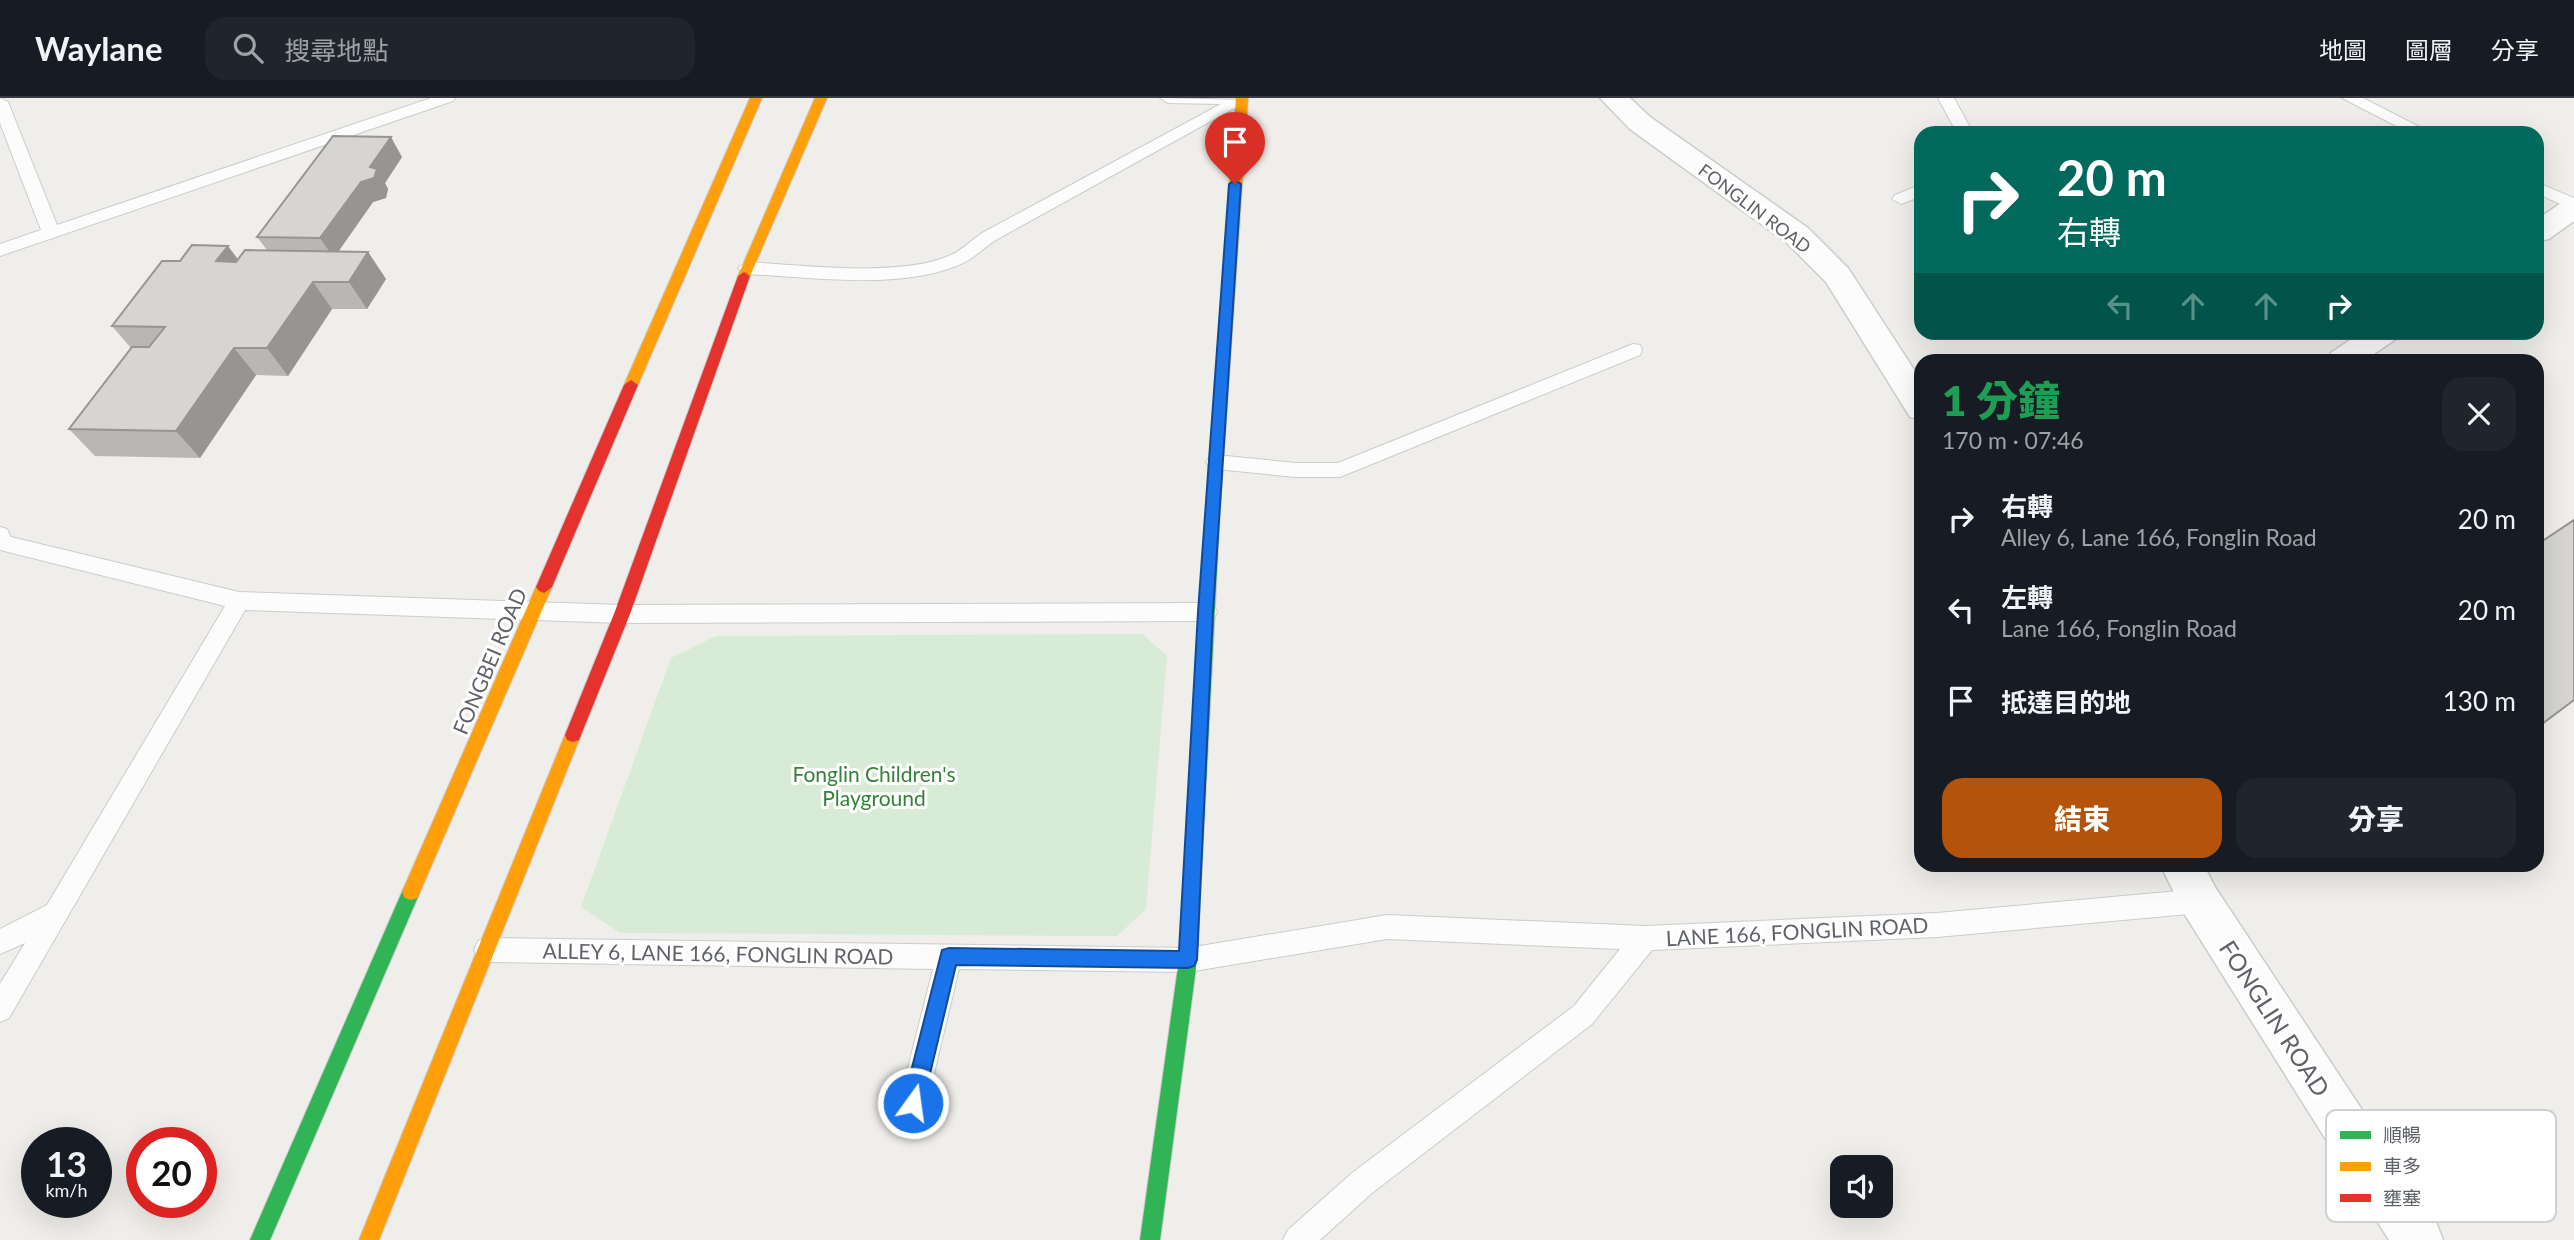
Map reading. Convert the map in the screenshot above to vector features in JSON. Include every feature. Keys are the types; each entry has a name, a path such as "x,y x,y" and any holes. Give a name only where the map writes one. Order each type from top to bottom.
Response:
{"street":[{"name":"FONGBEI ROAD","path":"260,1240 417,885 533,609 756,98"},
{"path":"369,1240 622,614 747,268 821,98"},
{"name":"FONGLIN ROAD","path":"1614,98 1640,123 1797,235 1837,275 1914,396"},
{"path":"1150,1240 1188,960 1206,612 1241,99"},
{"path":"2544,228 2574,206"},
{"path":"2352,354 2373,340"},
{"name":"FONGLIN ROAD","path":"2191,883 2335,1110"},
{"name":"FONGLIN ROAD","path":"2407,1222 2418,1240"}],"lane":[{"path":"0,250 447,98"},
{"path":"1168,98 1241,99"},
{"path":"1946,98 1961,126"},
{"path":"2350,98 2408,126"},
{"path":"747,268 870,273 920,268 955,260 988,237 1241,99"},
{"path":"0,102 51,232"},
{"path":"2544,191 2574,206"},
{"path":"1901,199 1914,193"},
{"path":"1216,462 1296,470 1340,470 1633,351"},
{"path":"0,535 3,543 239,601 622,614 1206,612"},
{"path":"0,1009 239,601"},
{"name":"LANE 166, FONGLIN ROAD","path":"1298,1240 1362,1183 1583,1015 1645,938 1937,925 2191,883"},
{"path":"0,942 57,913"},
{"name":"ALLEY 6, LANE 166, FONGLIN ROAD","path":"487,950 1188,960 1387,927 1645,938"},
{"path":"913,1103 949,956"}],"green space":[{"name":"Fonglin Children's Playground","path":"1142,634 1167,656 1146,909 1117,936 620,933 581,907 671,658 716,636"}],"building":[{"path":"333,136 391,137 370,167 377,169 374,178 361,182 320,238 257,237"},
{"path":"192,245 228,246 216,261 236,262 245,250 368,252 349,282 313,282 267,348 234,348 176,431 69,429 132,347 149,347 165,327 112,326 162,261 180,261"},
{"path":"2574,520 2574,700 2544,722 2544,540"}],"traffic: fast":[{"path":"1150,1240 1188,960 1213,509"},
{"path":"260,1240 411,892"}],"traffic: slow":[{"path":"631,385 756,98"},
{"path":"744,276 821,98"},
{"path":"1213,509 1242,98"},
{"path":"411,892 544,587"},
{"path":"369,1240 573,735"}],"traffic: jam":[{"path":"573,735 622,614 744,276"},
{"path":"544,587 631,385"}],"route":[{"path":"913,1103 949,956 1188,960 1206,612 1235,184"}]}
